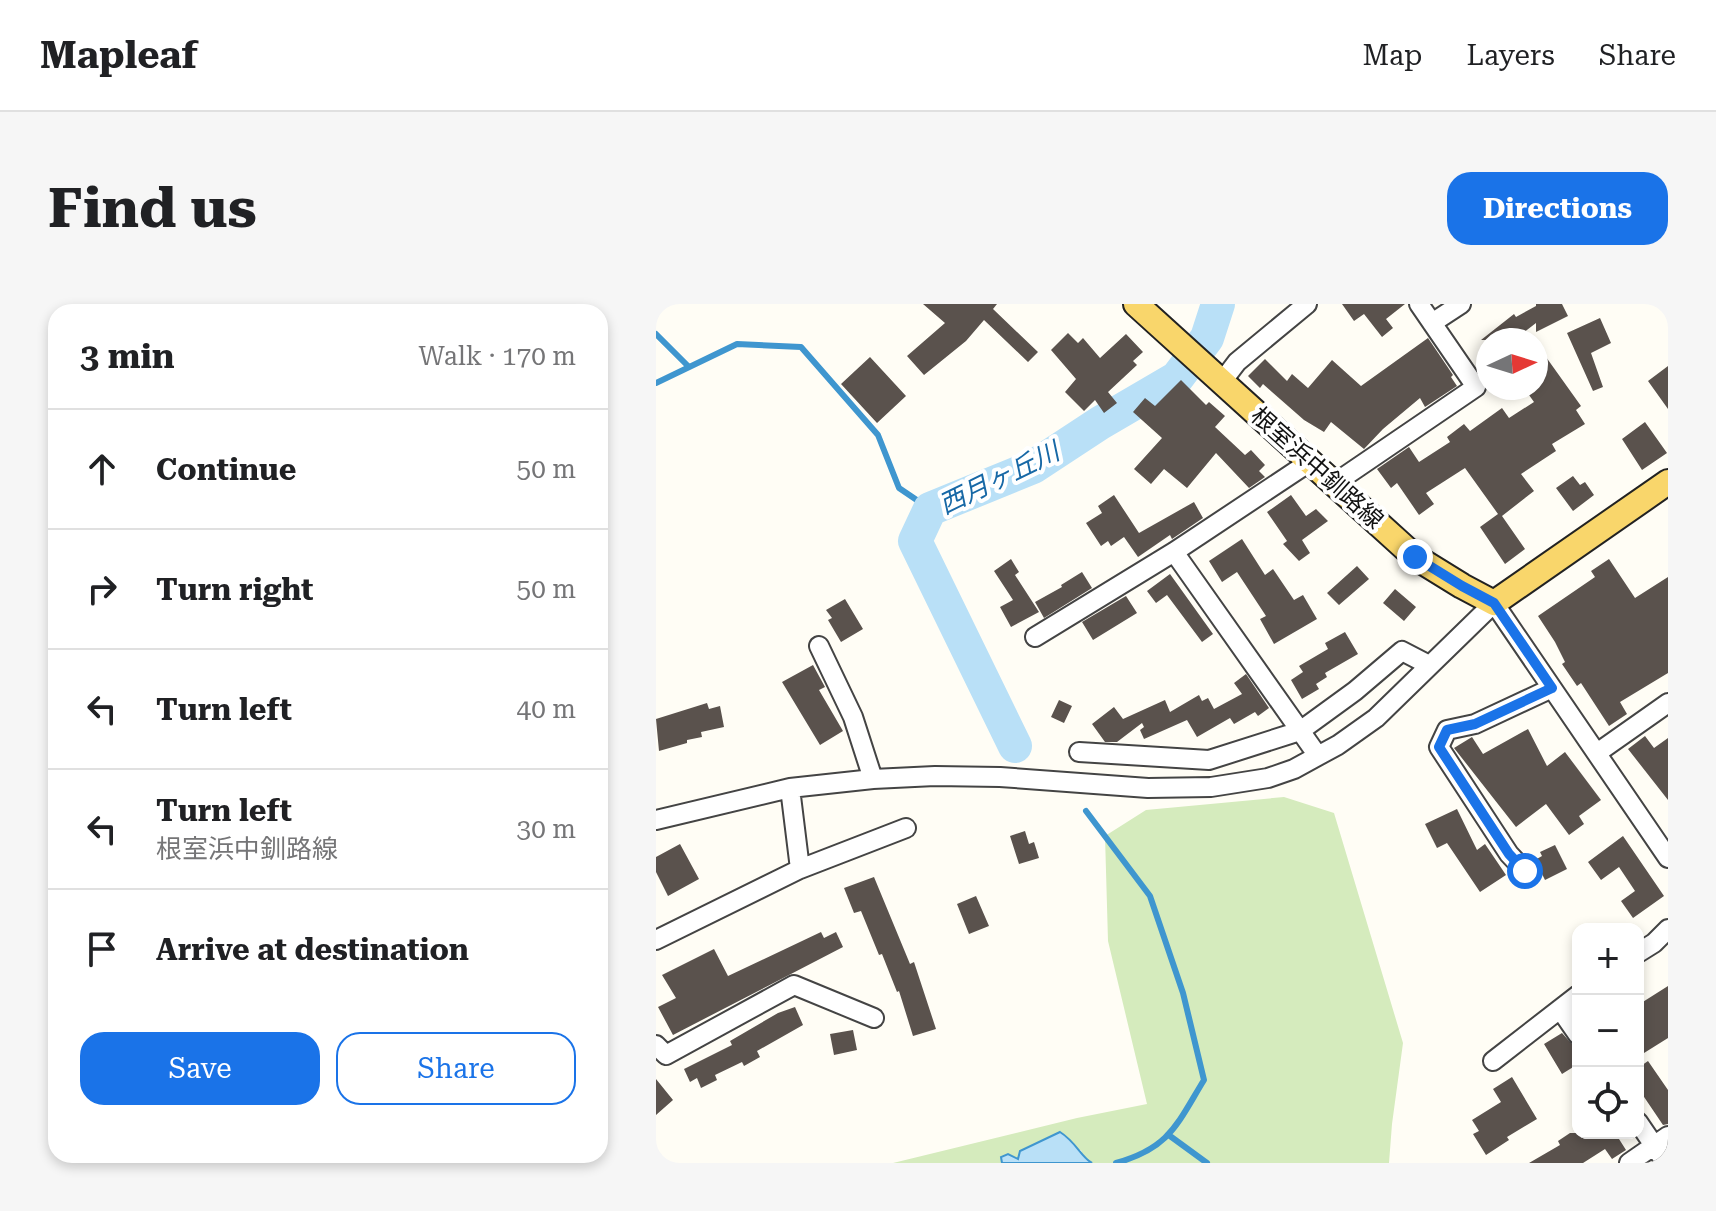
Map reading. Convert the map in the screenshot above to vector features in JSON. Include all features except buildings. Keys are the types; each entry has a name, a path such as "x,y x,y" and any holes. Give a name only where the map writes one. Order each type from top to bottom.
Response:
{"main road":[{"name":"根室浜中釧路線","path":"1136,304 1415,557 1494,603"},
{"path":"1494,603 1668,482"}],"street":[{"path":"1213,375 1237,362 1307,304"},
{"path":"1335,483 1476,387 1419,304"},
{"path":"1432,323 1461,304"},
{"path":"1035,637 1174,552 1311,461"},
{"path":"1174,552 1318,756"},
{"path":"656,820 790,788 873,779 1000,777 1148,788 1211,787 1268,778 1318,756 1376,718 1494,603 1668,858"},
{"path":"819,646 853,717 873,779"},
{"path":"1079,752 1209,760 1300,731 1355,691 1402,651 1429,665"},
{"path":"1525,871 1509,854 1439,747 1447,730 1475,724 1552,688"},
{"path":"1355,691 1376,718"},
{"path":"1597,753 1668,703"},
{"path":"1209,760 1211,787"},
{"path":"790,788 800,869"},
{"path":"656,940 800,869 906,828"},
{"path":"1644,949 1668,929"},
{"path":"656,1045 666,1055 794,985 874,1018"},
{"path":"1493,1061 1572,1000"},
{"path":"1560,1009 1572,1026"},
{"path":"1644,1127 1661,1141 1666,1163"},
{"path":"1629,1163 1661,1141"}],"green space":[{"path":"1284,797 1334,813 1403,1043 1389,1163 1092,1163 1084,1159 1081,1150 1030,1147 1020,1151 1018,1160 1001,1157 1003,1163 893,1163 1147,1104 1108,941 1105,836 1146,810"}],"water":[{"path":"1060,1132 1092,1163 1002,1163 1001,1157 1008,1154 1018,1159 1020,1151"}],"waterway":[{"name":"西月ヶ丘川","path":"1015,746 915,541 930,509 1033,467 1177,378 1207,338 1218,304"},
{"path":"656,334 689,367"},
{"path":"656,383 737,344 801,347 878,435 899,488 930,509"},
{"name":"西月ヶ丘川","path":"1086,811 1150,896 1183,993 1204,1080 1179,1122 1160,1142 1149,1150 1116,1163"},
{"path":"1170,1136 1207,1163"}],"route":[{"path":"1415,557 1494,603 1552,688 1475,724 1447,730 1439,747 1509,854 1525,871"}]}
